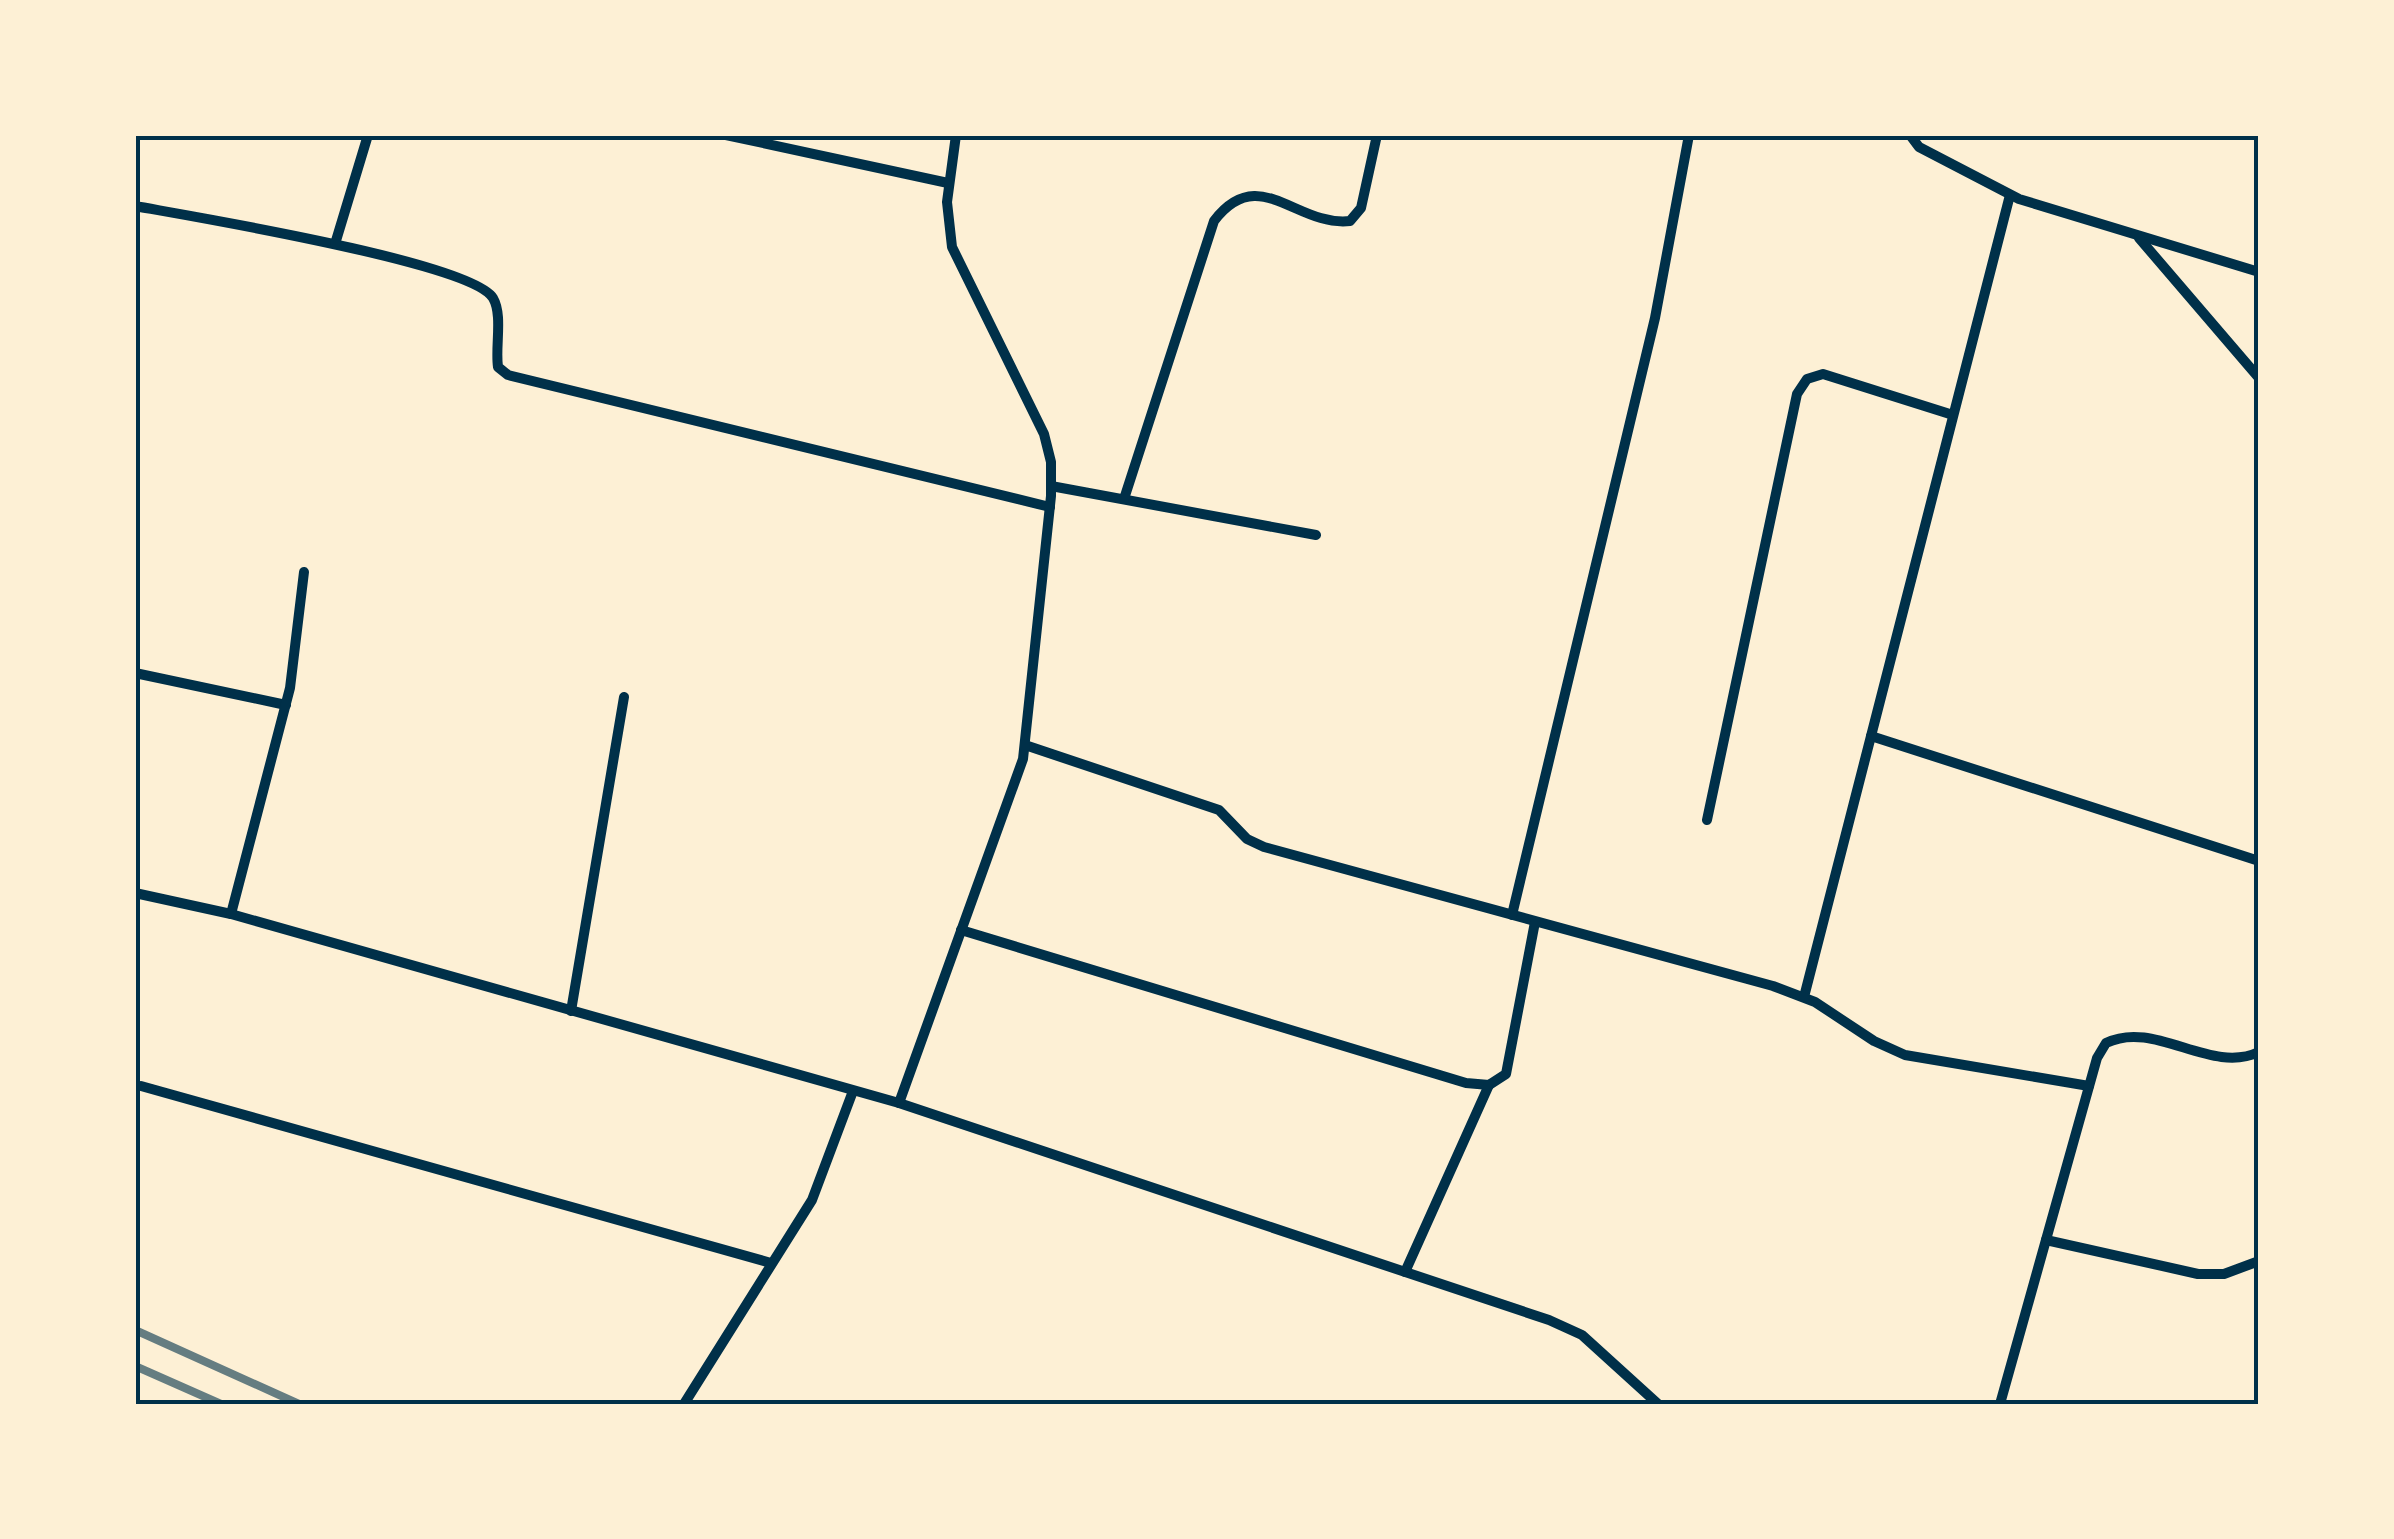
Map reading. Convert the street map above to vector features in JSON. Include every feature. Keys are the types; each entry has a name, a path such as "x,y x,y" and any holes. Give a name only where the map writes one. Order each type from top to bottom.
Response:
{"street":[{"path":"335,244 368,135"},
{"path":"726,135 948,182"},
{"path":"899,1103 1026,745 1050,506 1044,434 952,246 948,182 956,135"},
{"path":"1124,499 1214,221 1228,203 1246,196 1266,196 1332,223 1350,221 1360,208 1377,135"},
{"path":"1512,915 1656,318 1689,135"},
{"path":"1910,135 1919,147 2010,195 2138,238 2259,272"},
{"path":"1804,997 2010,195"},
{"path":"135,206 335,244 480,286 496,306 498,367 508,375 1050,506"},
{"path":"2138,238 2259,378"},
{"path":"1706,820 1797,394 1808,379 1823,374 1953,416"},
{"path":"1051,486 1316,535"},
{"path":"231,914 286,705 304,572"},
{"path":"135,673 286,705"},
{"path":"571,1010 624,697"},
{"path":"1872,736 2259,862"},
{"path":"1026,745 1219,810 1248,839 1264,848 1804,997 1905,1055 2089,1086"},
{"path":"135,894 231,914 899,1103 1406,1272 1582,1335 1658,1404"},
{"path":"1406,1272 1489,1086 1506,1074 1535,922"},
{"path":"961,930 1466,1083 1489,1086"},
{"path":"2000,1404 2089,1086 2106,1043 2120,1036 2232,1058 2259,1052"},
{"path":"141,1086 770,1263"},
{"path":"684,1404 812,1200 853,1090"},
{"path":"2046,1240 2198,1274 2224,1274 2259,1261"}],"railway":[{"path":"135,1330 299,1404"},
{"path":"135,1366 221,1404"}]}
